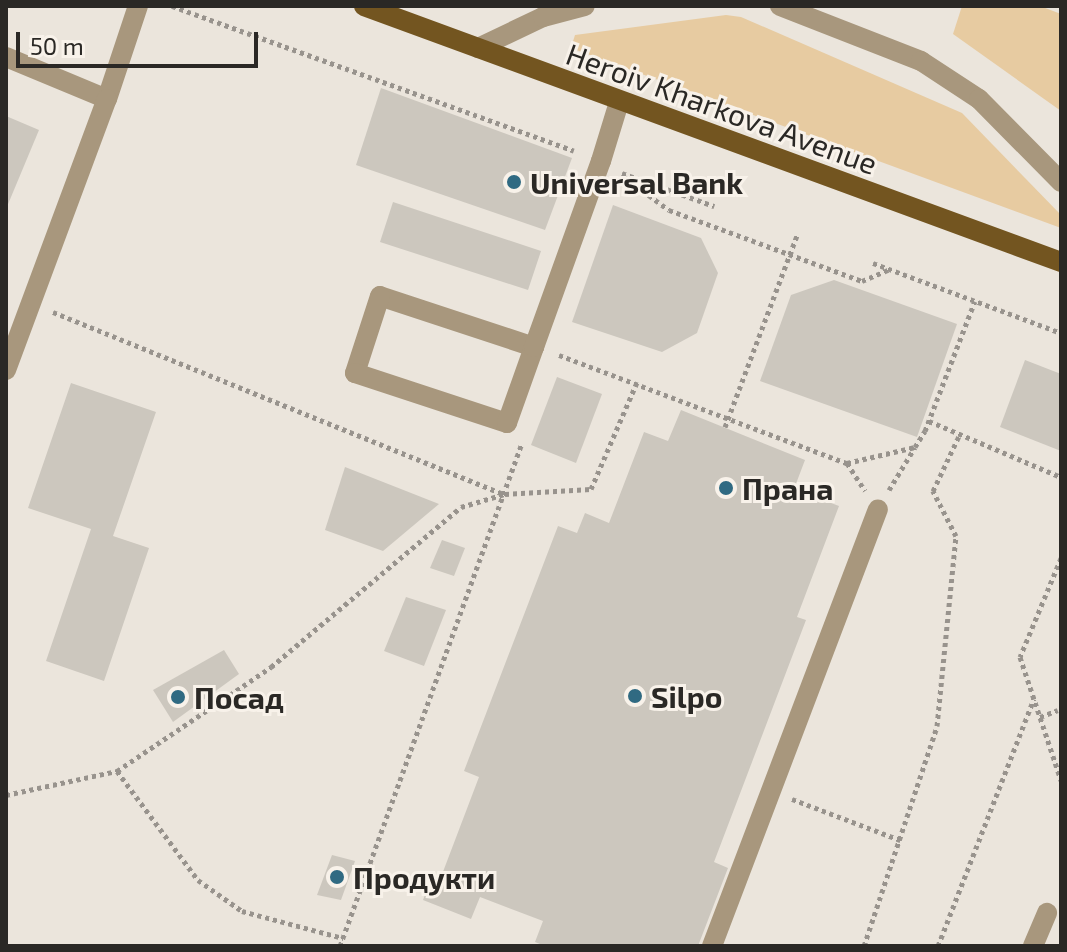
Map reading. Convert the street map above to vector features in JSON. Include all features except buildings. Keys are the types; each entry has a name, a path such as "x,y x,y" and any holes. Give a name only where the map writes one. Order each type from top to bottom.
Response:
{"main road":[{"name":"Heroiv Kharkova Avenue","path":"364,6 1061,262"}],"lane":[{"path":"6,370 107,99 138,6"},
{"path":"478,48 543,17 585,6"},
{"path":"780,6 921,61 979,99 1061,182"},
{"path":"6,57 107,99"},
{"path":"544,350 380,296 355,373 507,423 544,350 619,102"},
{"path":"712,946 878,510"},
{"path":"1033,946 1047,913"}],"path":[{"path":"172,6 574,151"},
{"path":"613,185 618,171"},
{"path":"618,171 714,206"},
{"path":"618,171 669,210 862,281 890,269"},
{"path":"725,427 797,235"},
{"path":"873,263 1061,333"},
{"path":"544,350 729,415 847,463 878,510 929,421 975,301"},
{"path":"31,303 505,494"},
{"path":"544,350 559,339"},
{"path":"544,350 549,367"},
{"path":"6,795 117,771 271,667 461,507 505,494 591,489 637,382"},
{"path":"929,421 1061,477"},
{"path":"864,946 937,726 956,536 933,491 960,434"},
{"path":"340,946 524,438"},
{"path":"847,463 915,447"},
{"path":"1061,558 1020,657 1061,780"},
{"path":"938,946 1034,699"},
{"path":"1040,717 1058,710"},
{"path":"117,771 198,880 242,911 343,938"},
{"path":"771,791 900,840"}],"shaded area":[{"path":"962,6 1040,6 1061,14 1061,111 953,34"},
{"path":"726,15 741,17 962,113 1061,215 1061,228 571,48 575,35"}],"place":[{"name":"Universal Bank","path":"514,182"},
{"name":"Прана","path":"726,488"},
{"name":"Silpo","path":"635,696"},
{"name":"Посад","path":"178,697"},
{"name":"Продукти","path":"337,877"}]}
